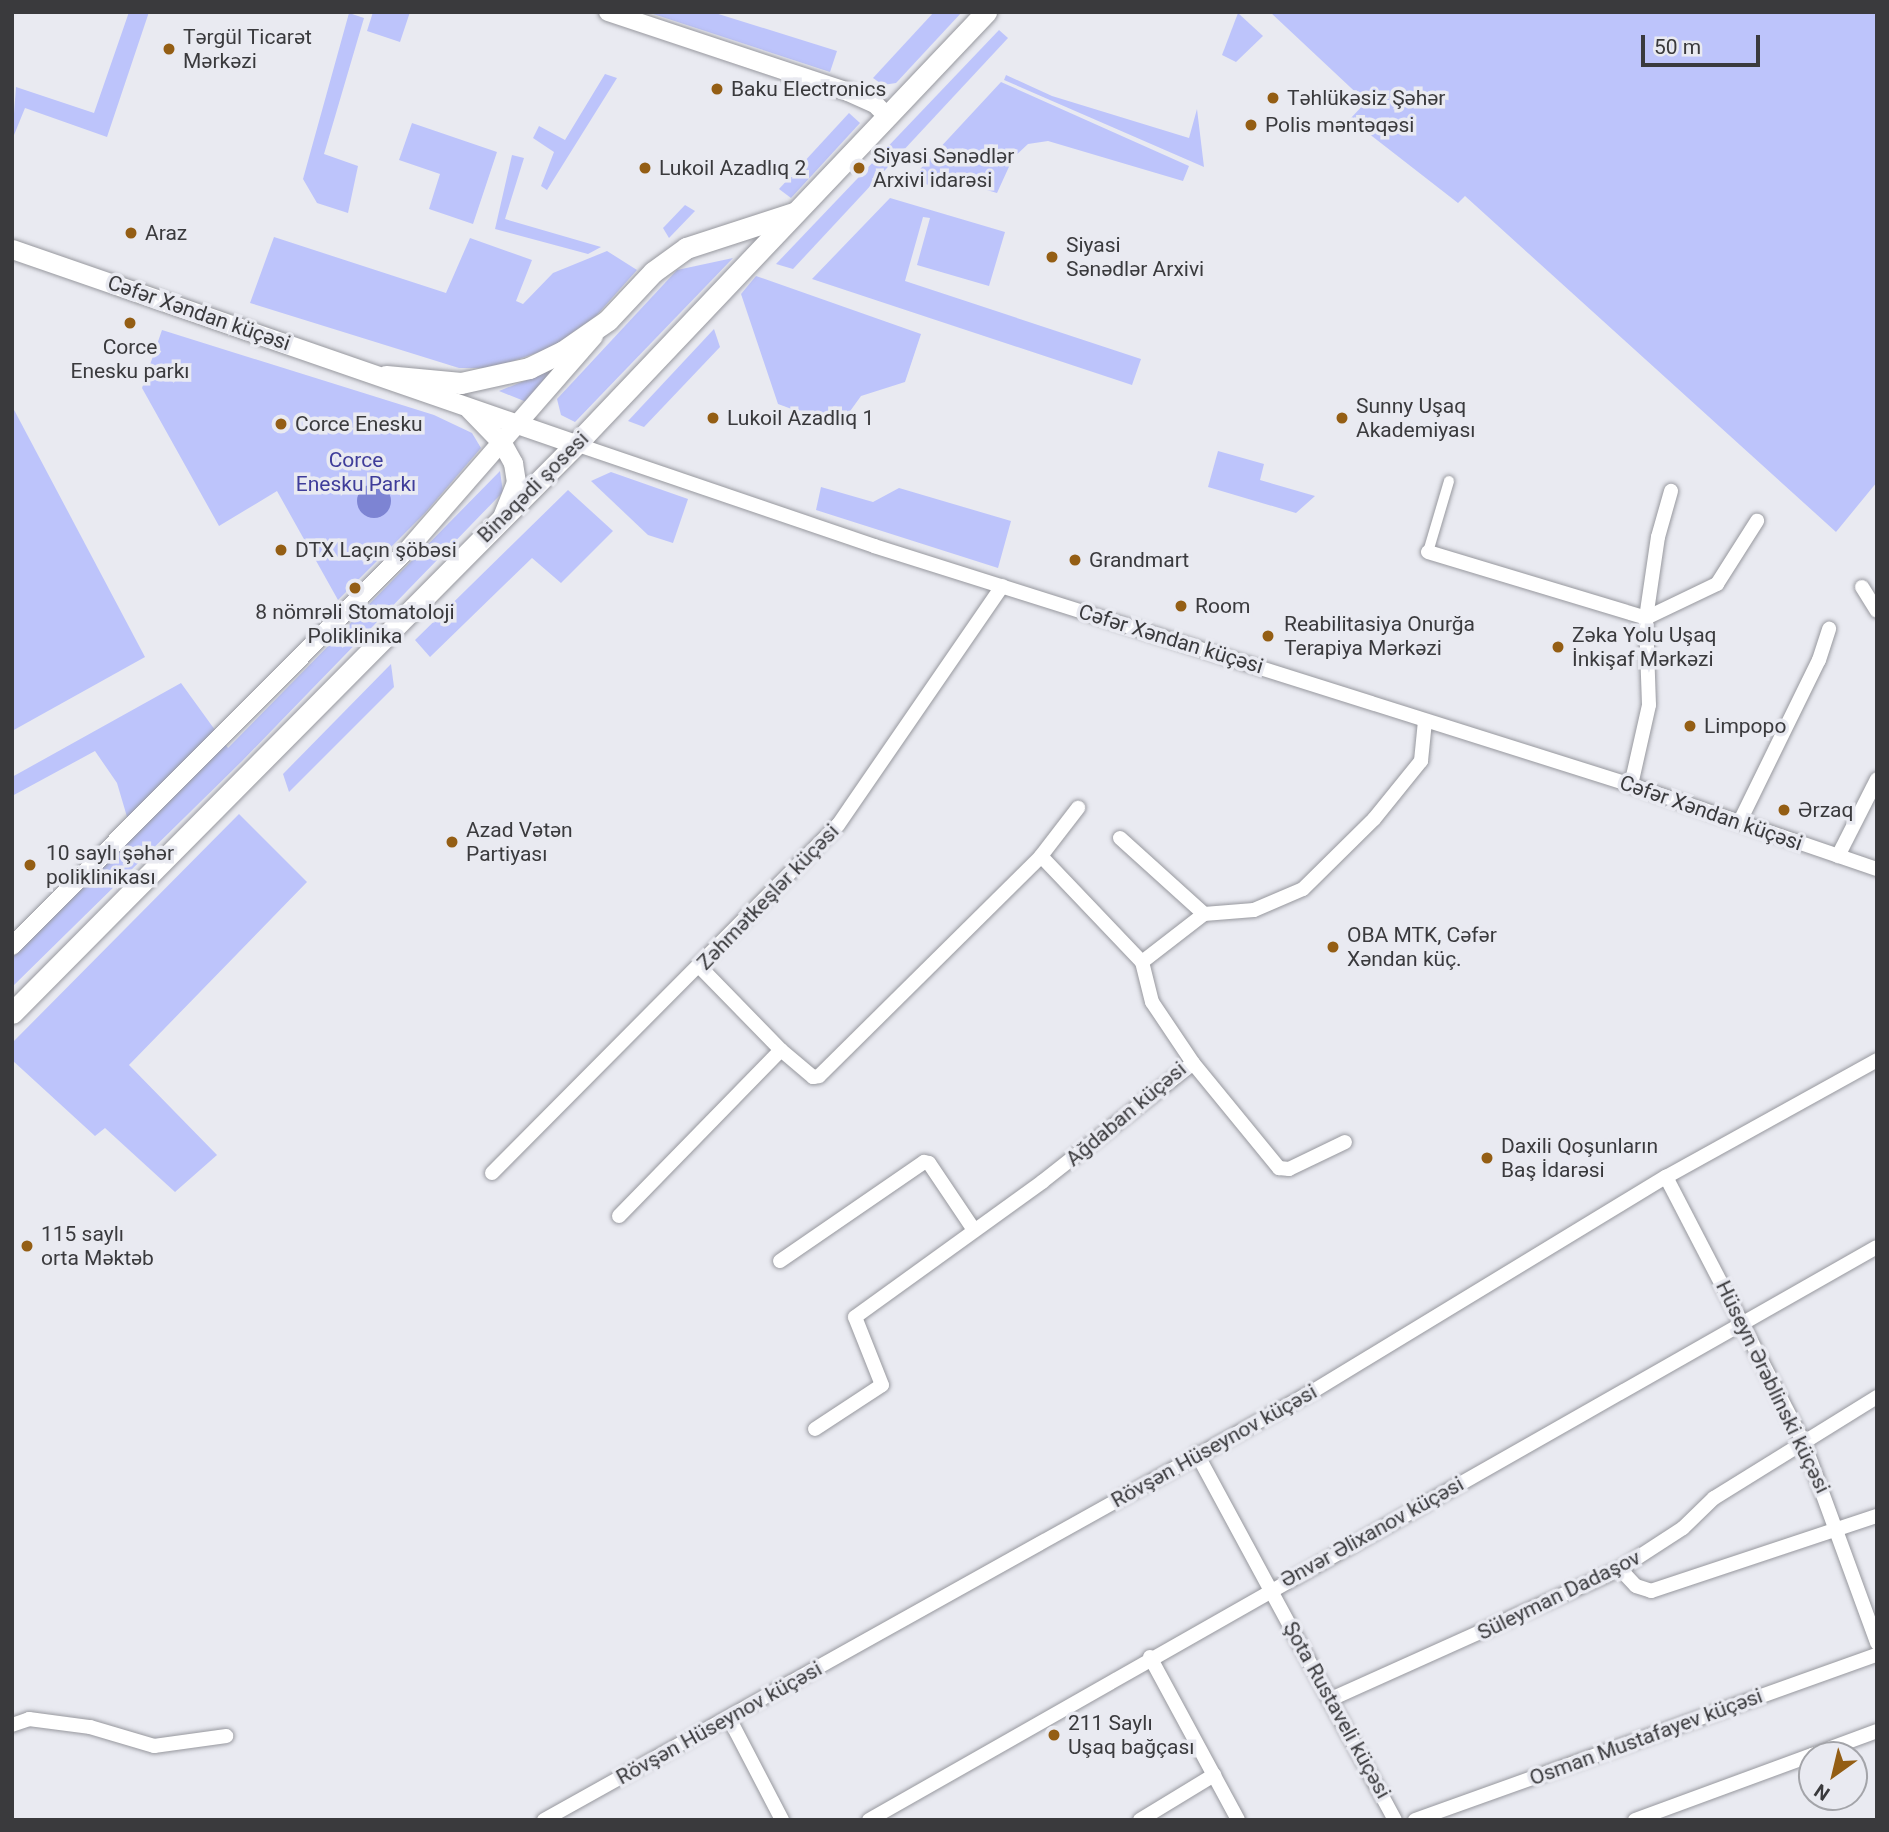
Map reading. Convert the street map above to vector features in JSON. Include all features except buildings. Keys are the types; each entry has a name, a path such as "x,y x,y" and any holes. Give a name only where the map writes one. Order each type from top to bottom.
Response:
{"main road":[{"name":"Binəqədi şosesi","path":"12,1013 575,444 986,12"},
{"path":"386,376 449,383 498,377 550,359 608,320 653,272 686,248 796,213"},
{"name":"Cəfər Xəndan küçəsi","path":"12,249 386,376 575,444"},
{"path":"463,403 502,443 516,474 513,494 501,520"}],"street":[{"path":"608,12 848,92 875,104 887,116"},
{"path":"12,946 410,547 608,320"},
{"path":"544,393 539,415 550,435"},
{"name":"Cəfər Xəndan küçəsi","path":"575,444 1002,586 1631,785 1877,869"},
{"path":"1449,481 1428,552 1646,618 1717,584 1757,521"},
{"path":"1631,785 1649,705 1646,618 1658,537 1671,491"},
{"name":"Zəhmətkeşlər küçəsi","path":"492,1173 700,967 838,825 1002,586"},
{"path":"1862,587 1877,611"},
{"path":"1740,821 1819,660 1829,629"},
{"path":"1041,856 1142,962 1203,914 1254,910 1303,889 1374,819 1421,761 1425,722"},
{"path":"1838,856 1871,799 1877,779"},
{"path":"700,967 781,1050 813,1077 819,1076 1041,856 1079,808"},
{"path":"1120,838 1203,914"},
{"name":"Ağdaban küçəsi","path":"815,1429 882,1385 855,1317 1042,1182 1193,1063 1152,1002 1142,962"},
{"path":"619,1216 781,1050"},
{"name":"Rövşən Hüseynov küçəsi","path":"544,1820 1315,1390 1666,1177 1877,1060"},
{"path":"1193,1063 1279,1168 1289,1169 1345,1142"},
{"path":"780,1261 924,1162 974,1230"},
{"name":"Hüseyn Ərəblinski küçəsi","path":"1666,1177 1744,1322 1804,1443 1838,1530 1877,1643"},
{"name":"Ənvər Əlixanov küçəsi","path":"869,1820 1150,1657 1877,1247"},
{"name":"Süleyman Dadaşov","path":"1331,1699 1620,1569 1683,1528 1705,1504 1877,1397"},
{"name":"Şota Rustaveli küçəsi","path":"1196,1454 1395,1820"},
{"path":"1620,1569 1636,1586 1651,1591 1877,1516"},
{"name":"Osman Mustafayev küçəsi","path":"1415,1820 1877,1655"},
{"path":"1150,1657 1238,1820"},
{"path":"12,1725 29,1718 90,1727 154,1746 226,1736"},
{"path":"729,1718 782,1820"},
{"path":"1850,1741 1877,1731"},
{"path":"1635,1820 1798,1760"},
{"path":"1140,1820 1214,1775"}],"green space":[{"path":"129,12 149,12 107,137 25,108 12,140 16,87 94,113"},
{"path":"373,12 410,12 400,42 367,31"},
{"path":"647,12 712,12 837,51 830,72"},
{"path":"934,12 962,12 896,83 883,85 873,78"},
{"path":"1270,12 1877,12 1877,482 1836,532 1465,196 1458,203 1350,119 1366,102"},
{"path":"349,13 364,18 324,154 358,166 348,213 317,203 303,179"},
{"path":"1238,13 1263,36 1236,62 1222,55"},
{"path":"999,30 1008,38 793,269 776,264"},
{"path":"605,74 617,78 547,190 541,186 554,152 533,138 539,126 565,140"},
{"path":"1006,75 1052,96 1189,138 1197,109 1204,167 1004,80"},
{"path":"1001,82 1189,166 1183,181 1048,141 1028,144 1013,158 997,193 935,175 929,185 910,180"},
{"path":"849,113 860,123 791,198 779,189"},
{"path":"412,123 497,152 473,224 429,209 440,174 399,160"},
{"path":"512,155 524,158 505,219 601,247 588,254 495,229"},
{"path":"890,198 1005,232 989,286 917,265 930,218 923,217 905,281 1141,359 1132,385 812,279"},
{"path":"685,205 695,211 669,238 663,228"},
{"path":"274,237 446,293 470,238 532,260 516,301 523,304 553,273 607,251 637,270 596,316 551,348 493,368 459,368 250,303"},
{"path":"733,258 575,422 561,415 557,399 677,270"},
{"path":"756,276 921,334 905,382 861,396 848,414 834,410 830,423 778,404 741,294"},
{"path":"714,329 720,347 644,427 628,421"},
{"name":"Corce Enesku Parkı","path":"162,330 434,415 472,433 481,448 425,513 338,600 277,491 219,526 142,388"},
{"path":"559,367 529,403 499,391"},
{"path":"12,406 145,657 12,731"},
{"path":"1218,451 1264,464 1260,480 1315,496 1296,513 1208,487"},
{"path":"500,471 503,492 242,761 12,987 12,958 133,837 117,783 95,751 12,796 12,777 181,683 228,748"},
{"path":"611,472 688,499 673,543 648,535 591,481"},
{"path":"821,487 873,502 899,488 1011,521 998,568 816,510"},
{"path":"568,490 613,531 561,583 532,558 430,657 415,640"},
{"path":"391,664 394,687 289,792 283,774"},
{"path":"239,814 307,882 129,1065 217,1155 175,1192 105,1128 95,1136 12,1060 12,1043"}],"shaded area":[{"path":"374,484 386,489 391,501 386,513 374,518 362,513 357,501 362,489"}],"place":[{"name":"Tərgül Ticarət Mərkəzi","path":"169,49"},
{"name":"Baku Electronics","path":"717,89"},
{"name":"Təhlükəsiz Şəhər","path":"1273,98"},
{"name":"Polis məntəqəsi","path":"1251,125"},
{"name":"Lukoil Azadlıq 2","path":"645,168"},
{"name":"Siyasi Sənədlər Arxivi idarəsi","path":"859,168"},
{"name":"Araz","path":"131,233"},
{"name":"Siyasi Sənədlər Arxivi","path":"1052,257"},
{"name":"Corce Enesku parkı","path":"130,323"},
{"name":"Lukoil Azadlıq 1","path":"713,418"},
{"name":"Sunny Uşaq Akademiyası","path":"1342,418"},
{"name":"Corce Enesku","path":"281,424"},
{"name":"DTX Laçın şöbəsi","path":"281,550"},
{"name":"Grandmart","path":"1075,560"},
{"name":"8 nömrəli Stomatoloji Poliklinika","path":"355,588"},
{"name":"Room","path":"1181,606"},
{"name":"Reabilitasiya Onurğa Terapiya Mərkəzi","path":"1268,636"},
{"name":"Zəka Yolu Uşaq İnkişaf Mərkəzi","path":"1558,647"},
{"name":"Limpopo","path":"1690,726"},
{"name":"Ərzaq","path":"1784,810"},
{"name":"Azad Vətən Partiyası","path":"452,842"},
{"name":"10 saylı şəhər poliklinikası","path":"30,865"},
{"name":"OBA MTK, Cəfər Xəndan küç.","path":"1333,947"},
{"name":"Daxili Qoşunların Baş İdarəsi","path":"1487,1158"},
{"name":"115 saylı orta Məktəb","path":"27,1246"},
{"name":"211 Saylı Uşaq bağçası","path":"1054,1735"}]}
